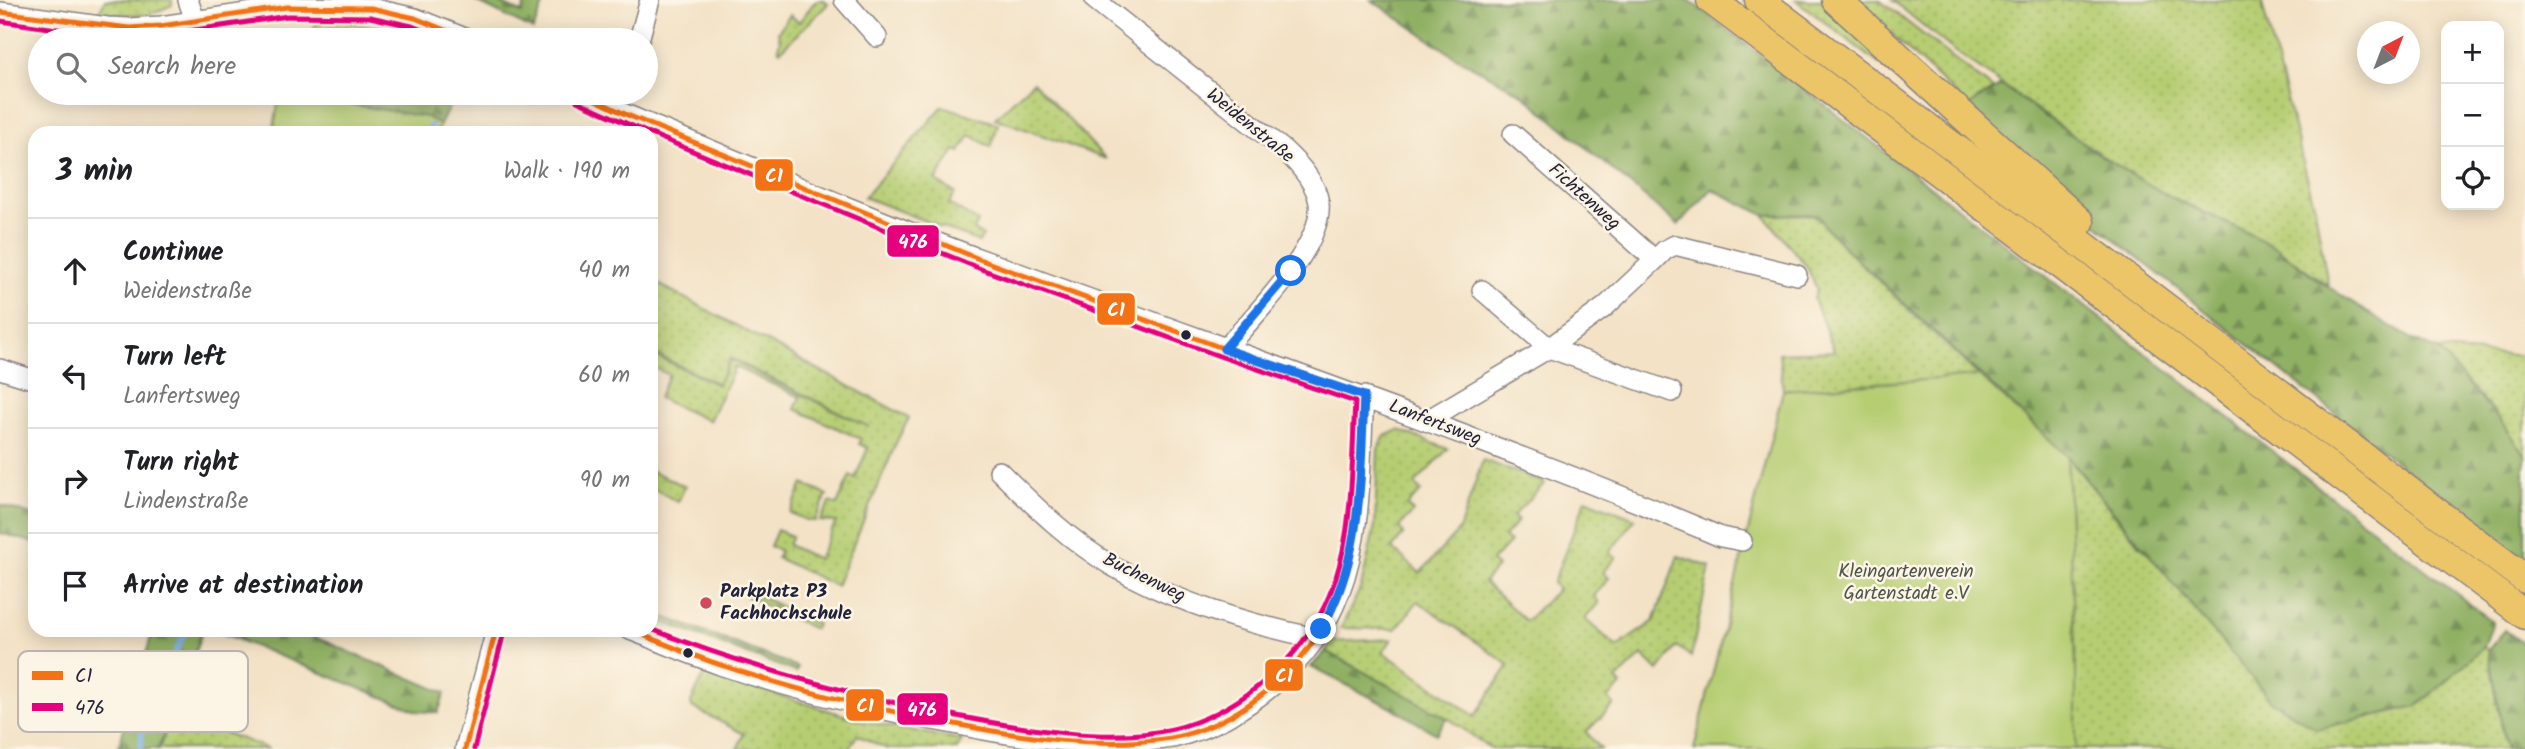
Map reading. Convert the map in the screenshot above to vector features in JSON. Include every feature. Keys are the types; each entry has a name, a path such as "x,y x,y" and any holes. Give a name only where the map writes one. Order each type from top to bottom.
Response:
{"highway":[{"path":"1712,0 2525,615"},
{"path":"1759,0 2525,579"},
{"path":"1836,0 2085,227 2109,253 2123,276"}],"street":[{"path":"188,0 194,20"},
{"path":"642,28 650,0"},
{"path":"844,0 877,37"},
{"name":"Weidenstraße","path":"1095,0 1284,150 1304,172 1318,197 1316,227 1298,261 1224,349"},
{"path":"0,12 107,27 148,27 287,7 371,8 415,18 440,28"},
{"name":"Lanfertsweg","path":"626,105 916,234 1224,349 1364,396 1557,469 1721,537 1742,541"},
{"name":"Fichtenweg","path":"1513,134 1655,260"},
{"path":"1426,421 1549,348 1605,307 1671,246 1684,246 1797,275"},
{"path":"1482,290 1549,348 1672,392"},
{"path":"0,369 28,378"},
{"path":"648,637 733,669 873,708 1008,735 1123,745 1171,738 1221,720 1276,681 1291,668 1316,638 1339,594 1351,555 1358,517 1364,396"},
{"name":"Buchenweg","path":"999,471 1078,542 1122,571 1168,593 1271,629 1316,638"},
{"path":"465,749 494,637"}],"green space":[{"path":"105,0 172,0 172,5 149,15 98,14"},
{"path":"473,0 494,0 522,13 526,0 545,0 534,28"},
{"path":"816,0 824,0 828,4 780,51 778,32 790,15 799,22"},
{"path":"1371,0 1689,0 2493,622 2484,647 2417,706 2317,729 2271,701 2067,456 1849,252 1814,214 1764,215 1712,189 1678,225 1521,93 1454,56"},
{"path":"1796,0 1829,0 1897,65 1891,73"},
{"path":"1854,0 1879,0 1994,90 1968,106"},
{"path":"1892,0 2261,0 2315,208 2328,285 2279,250 2165,194 2102,156 1952,49"},
{"path":"317,21 385,28 314,28"},
{"path":"1033,82 1106,159 995,118"},
{"path":"2001,85 2131,174 2165,194 2279,250 2318,280 2372,315 2414,340 2438,350 2504,424 2525,456 2525,564 2103,230 1968,106"},
{"path":"278,105 353,105 426,117 440,125 440,126 274,126"},
{"path":"358,105 450,105 440,125 426,117"},
{"path":"943,106 998,124 991,147 970,135 960,152 955,150 936,181 955,193 949,204 978,222 974,230 983,236 979,242 864,197"},
{"path":"1814,214 1849,252 1979,376 1783,390 1779,353 1834,351 1814,299 1817,289 1807,267 1764,215"},
{"path":"658,284 909,418 836,586 777,558 780,551 770,546 777,530 792,536 788,545 818,559 836,522 820,521 830,502 837,505 850,476 855,478 868,448 859,444 861,439 795,409 800,397 735,367 709,421 658,398 669,375 658,370 658,357 718,385 730,360 869,427 730,358 718,384 658,355"},
{"path":"2438,350 2525,356 2525,456 2504,424"},
{"name":"Kleingartenverein Gartenstadt e.V","path":"1979,376 2067,456 2076,670 2076,749 1694,749 1783,390"},
{"path":"1398,430 1448,449 1415,484 1421,491 1407,506 1413,512 1399,527 1404,534 1392,548 1420,573 1459,530 1483,460 1545,483 1513,516 1518,521 1504,537 1510,542 1492,561 1497,567 1484,582 1526,621 1558,589 1553,583 1586,499 1635,519 1609,553 1616,558 1603,572 1609,578 1594,596 1599,602 1585,619 1617,647 1654,621 1678,556 1710,567 1691,657 1677,646 1658,671 1642,655 1616,680 1621,686 1608,698 1614,705 1586,732 1601,749 1491,749 1451,720 1326,651 1331,642 1392,639 1383,652 1475,716 1509,665 1418,601 1396,629 1341,628 1361,587 1375,526 1378,449 1385,436"},
{"path":"2067,456 2140,546 2417,706 2484,647 2488,650 2506,749 2076,749 2076,670"},
{"path":"658,474 685,486 678,502 658,491"},
{"path":"803,484 827,495 815,521 790,513"},
{"path":"0,505 28,514 28,541 0,533"},
{"path":"748,591 817,624 814,629 746,596"},
{"path":"658,615 798,667 796,672 658,621"},
{"path":"2505,630 2525,645 2525,749 2506,749 2488,650"},
{"path":"151,637 200,637 195,651 147,651"},
{"path":"232,637 315,637 445,693 438,713 417,711"},
{"path":"1326,651 1447,718 1436,734 1396,710 1311,667"},
{"path":"705,673 867,722 962,740 957,749 887,749 857,735 849,749 737,749 744,734 692,707 691,702"},
{"path":"123,732 165,732 159,749 118,749"},
{"path":"165,732 223,732 269,749 159,749"}],"waterway":[{"path":"176,651 183,637"},
{"path":"141,749 142,732"}],"transit line":[{"name":"C1","path":"129,28 161,26 287,7 371,8 415,18 440,28"},
{"name":"C1","path":"0,12 129,28"},
{"name":"476","path":"208,28 288,16 370,17 417,28"},
{"name":"476","path":"0,21 49,28"},
{"name":"476","path":"586,105 632,126"},
{"name":"C1","path":"606,105 654,126"},
{"name":"C1","path":"658,128 984,261 1225,349 1364,396"},
{"name":"476","path":"658,137 981,269 1222,357 1355,402 1345,538 1340,565 1320,615 1293,653 1258,687 1238,701 1195,722 1173,729 1123,735 1068,733 1012,726 922,709 804,680 727,657 658,632"},
{"name":"C1","path":"648,637 700,658 809,692 982,729 1090,742 1144,741 1195,732 1241,710 1262,695 1299,660 1327,619 1339,593 1354,539 1364,396"},
{"name":"C1","path":"465,749 494,637"},
{"name":"476","path":"474,749 503,637"}],"place":[{"name":"Parkplatz P3 Fachhochschule","path":"706,603"}],"route":[{"path":"1291,271 1224,349 1364,396 1358,517 1351,555 1333,609 1321,629"}]}
